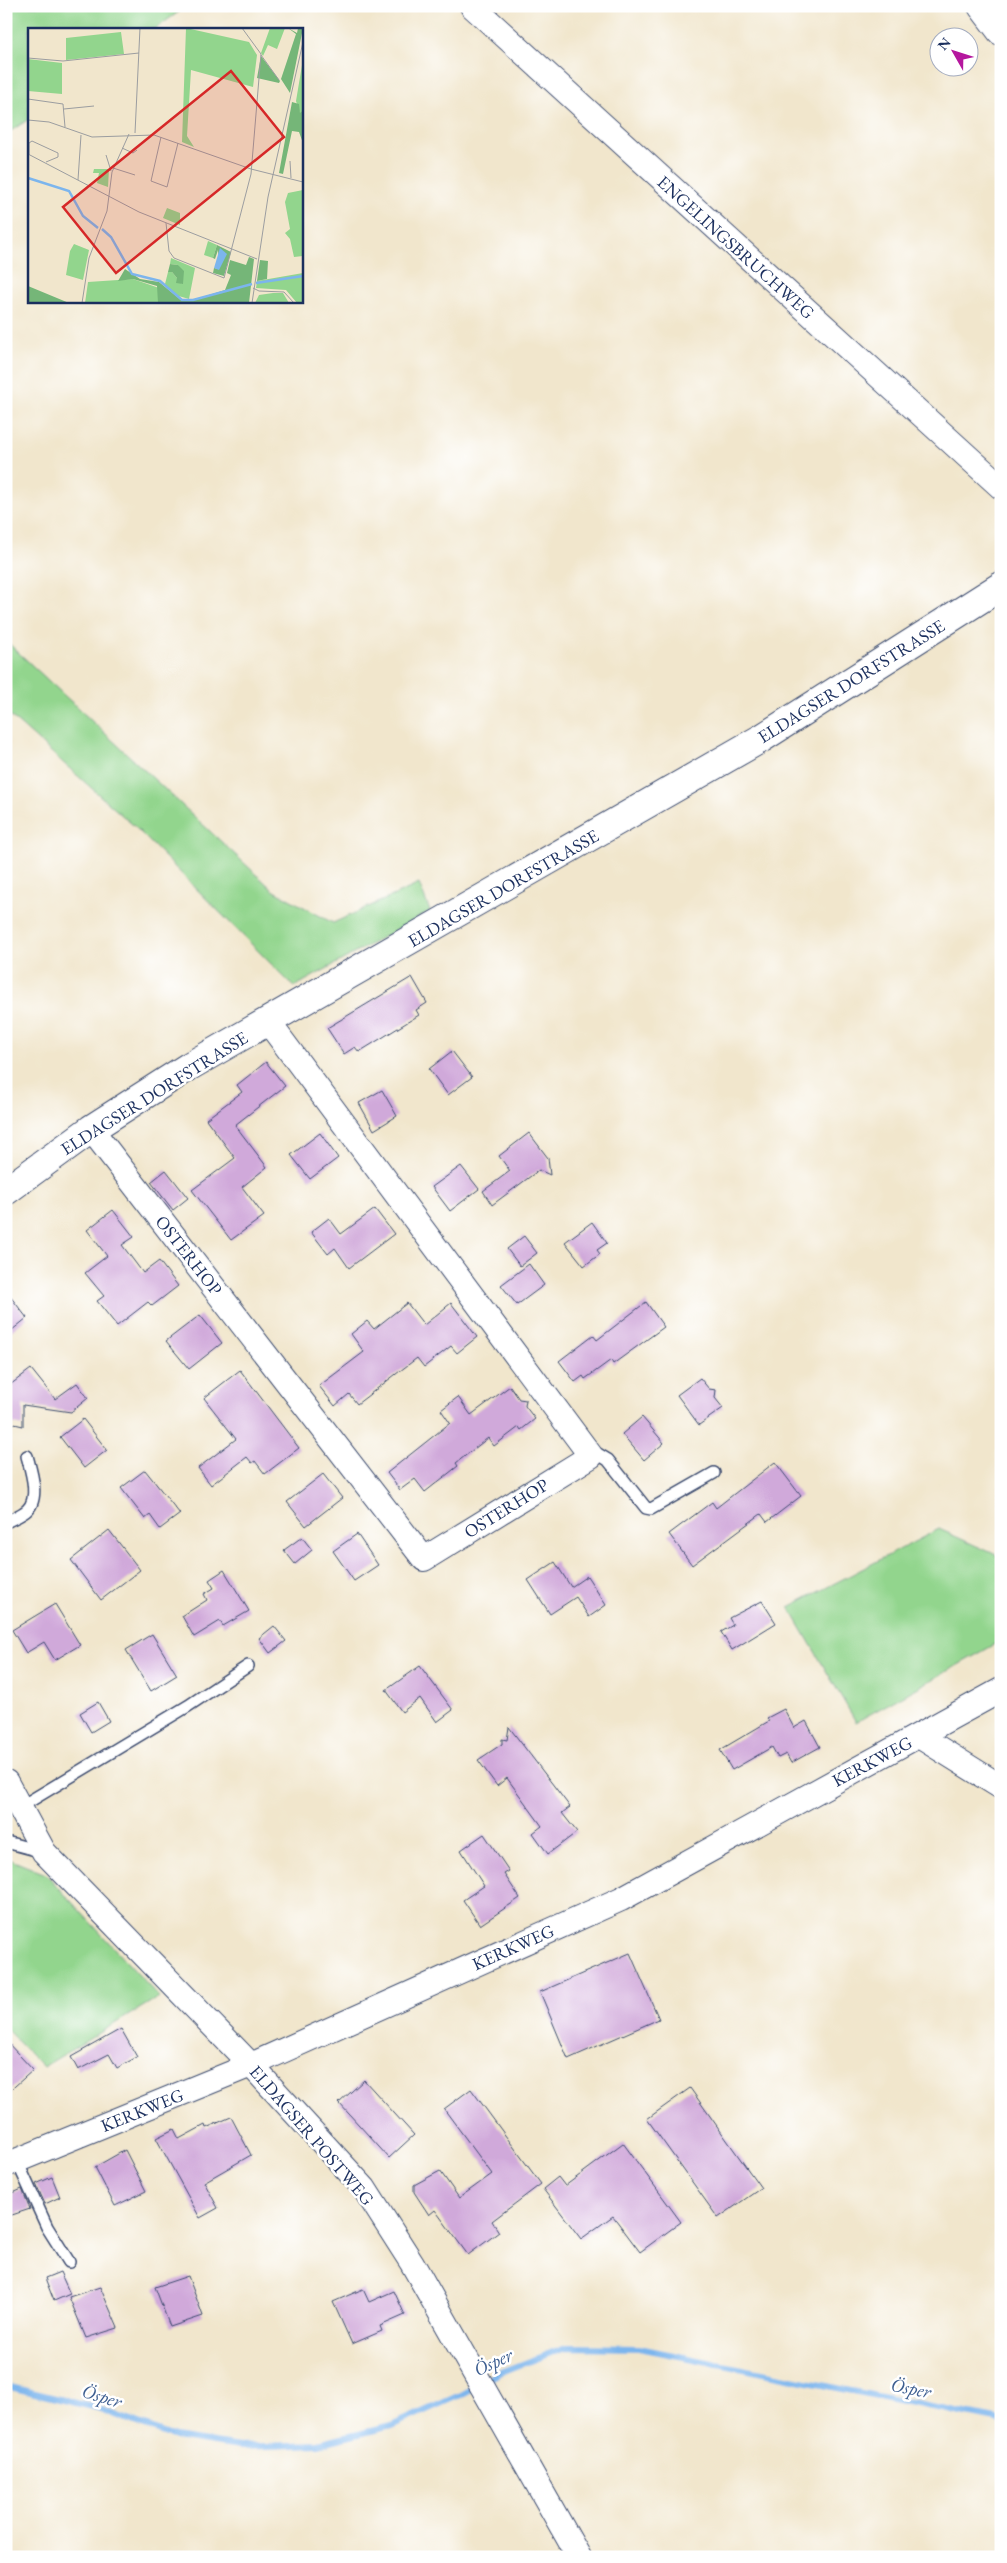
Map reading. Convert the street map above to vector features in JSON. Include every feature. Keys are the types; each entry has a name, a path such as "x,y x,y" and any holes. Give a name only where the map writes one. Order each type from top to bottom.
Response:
{"street":[{"name":"ENGELINGSBRUCHWEG","path":"472,6 1001,487"},
{"path":"982,6 1001,31"},
{"name":"ELDAGSER DORFSTRASSE","path":"6,1191 92,1129 188,1068 762,738 1001,586"},
{"path":"269,1022 591,1456"},
{"name":"OSTERHOP","path":"92,1129 424,1559 591,1456"},
{"name":"KERKWEG","path":"12,2163 251,2065 622,1899 1001,1690"},
{"path":"919,1736 1001,1787"},
{"name":"ELDAGSER POSTWEG","path":"6,1782 44,1852 251,2065 364,2188 412,2263 578,2557"}],"lane":[{"path":"591,1456 598,1454 608,1460 646,1508 652,1509 714,1473"},
{"path":"6,1522 28,1510 34,1500 32,1472 27,1456"},
{"path":"20,1807 188,1706 248,1666"},
{"path":"6,1842 44,1852"},
{"path":"12,2163 47,2227 69,2262"}],"green space":[{"path":"6,6 187,6 156,28 28,28 28,120 6,134"},
{"path":"6,641 273,890 333,923 419,884 430,911 294,987 133,825 6,712"},
{"path":"939,1529 1001,1557 1001,1641 856,1722 789,1607"},
{"path":"6,1858 46,1874 159,1997 43,2067 6,2029"}],"building":[{"path":"412,977 427,1003 416,1010 419,1015 359,1052 355,1047 344,1054 327,1028"},
{"path":"452,1051 472,1077 448,1095 429,1069"},
{"path":"266,1062 285,1086 235,1125 267,1167 242,1187 264,1216 231,1240 192,1190 235,1158 206,1119 242,1092 237,1085"},
{"path":"382,1090 397,1116 374,1130 359,1103"},
{"path":"320,1133 338,1158 310,1179 291,1155"},
{"path":"529,1133 548,1158 550,1175 539,1170 492,1205 483,1191 510,1171 499,1156"},
{"path":"461,1166 479,1189 450,1211 432,1187"},
{"path":"166,1170 188,1198 173,1210 151,1182"},
{"path":"375,1209 394,1234 349,1268 335,1248 328,1254 311,1232 329,1218 341,1234"},
{"path":"113,1210 134,1237 122,1245 143,1273 159,1261 178,1286 152,1306 148,1302 117,1326 97,1301 104,1296 85,1273 107,1256 87,1230"},
{"path":"592,1222 607,1243 597,1250 600,1254 584,1266 565,1242"},
{"path":"524,1236 537,1253 520,1266 507,1249"},
{"path":"529,1264 544,1285 517,1305 501,1285"},
{"path":"6,1291 27,1318 6,1335"},
{"path":"646,1302 664,1327 613,1364 611,1360 585,1379 583,1376 575,1382 559,1361 593,1335 597,1340"},
{"path":"407,1303 424,1325 451,1303 477,1337 457,1353 451,1346 424,1367 417,1358 357,1404 349,1394 335,1406 319,1386 364,1352 351,1334 367,1321 374,1329"},
{"path":"200,1315 222,1343 189,1369 166,1341"},
{"path":"31,1369 55,1399 77,1383 88,1398 71,1412 23,1405 23,1426 6,1422 6,1388"},
{"path":"240,1370 299,1448 265,1474 255,1461 252,1463 247,1457 211,1485 198,1468 236,1439 204,1398"},
{"path":"700,1378 709,1389 716,1390 715,1398 723,1408 699,1425 677,1395"},
{"path":"510,1386 519,1399 526,1400 525,1406 535,1419 521,1430 519,1427 494,1446 488,1438 456,1463 458,1466 425,1492 415,1479 400,1490 387,1473 450,1423 441,1410 458,1397 471,1415"},
{"path":"642,1417 664,1443 644,1460 622,1434"},
{"path":"83,1419 107,1450 84,1468 60,1437"},
{"path":"775,1462 801,1496 767,1522 761,1514 692,1565 669,1534 712,1502 716,1508"},
{"path":"145,1470 180,1514 160,1529 150,1515 145,1519 121,1488"},
{"path":"323,1474 342,1498 306,1526 287,1502"},
{"path":"109,1530 140,1570 101,1600 71,1560"},
{"path":"357,1534 378,1565 354,1581 333,1551"},
{"path":"302,1537 312,1550 295,1564 284,1550"},
{"path":"555,1562 571,1587 587,1576 606,1605 589,1617 576,1597 550,1614 528,1580"},
{"path":"224,1570 249,1611 223,1626 220,1621 194,1637 182,1616 207,1600 204,1594 214,1588 209,1580"},
{"path":"762,1601 776,1623 732,1650 721,1632 733,1625 729,1618"},
{"path":"55,1604 80,1645 55,1660 44,1642 26,1653 12,1630"},
{"path":"274,1626 286,1641 270,1653 259,1638"},
{"path":"152,1634 177,1675 151,1691 126,1650"},
{"path":"420,1666 453,1710 437,1722 420,1698 402,1712 386,1690"},
{"path":"98,1702 109,1721 91,1732 80,1713"},
{"path":"784,1709 794,1728 806,1721 820,1747 791,1763 786,1754 778,1758 772,1747 732,1770 720,1750 769,1721 767,1718"},
{"path":"509,1727 570,1807 562,1813 577,1832 548,1854 533,1833 542,1826 507,1778 497,1786 478,1760 502,1744 502,1739 507,1740"},
{"path":"484,1834 509,1871 504,1874 520,1898 480,1925 463,1900 484,1886 461,1850"},
{"path":"630,1953 659,2019 568,2059 540,1992"},
{"path":"121,2029 137,2057 117,2068 109,2054 78,2070 71,2057"},
{"path":"6,2041 33,2070 6,2094"},
{"path":"364,2080 414,2135 389,2158 339,2103"},
{"path":"690,2088 761,2188 718,2218 647,2119"},
{"path":"471,2089 541,2184 492,2221 499,2232 468,2255 435,2210 429,2215 414,2192 414,2185 440,2171 459,2198 492,2174 444,2109"},
{"path":"231,2117 251,2155 204,2182 218,2208 200,2218 156,2138 174,2129 179,2139 205,2125 206,2128"},
{"path":"623,2143 681,2222 640,2252 613,2216 581,2239 543,2189 558,2177 565,2186"},
{"path":"125,2150 146,2191 115,2206 95,2167"},
{"path":"52,2177 60,2197 45,2204 36,2184"},
{"path":"22,2189 30,2209 6,2217 6,2196"},
{"path":"60,2272 70,2294 54,2301 45,2278"},
{"path":"188,2276 203,2316 170,2327 155,2287"},
{"path":"100,2287 118,2328 86,2338 69,2297"},
{"path":"363,2289 369,2302 394,2291 405,2315 380,2326 382,2331 352,2344 333,2302"}],"waterway":[{"name":"Ösper","path":"6,2386 97,2408 174,2437 240,2447 318,2444 391,2426 460,2395 499,2373 566,2347 639,2348 1001,2421"}]}
